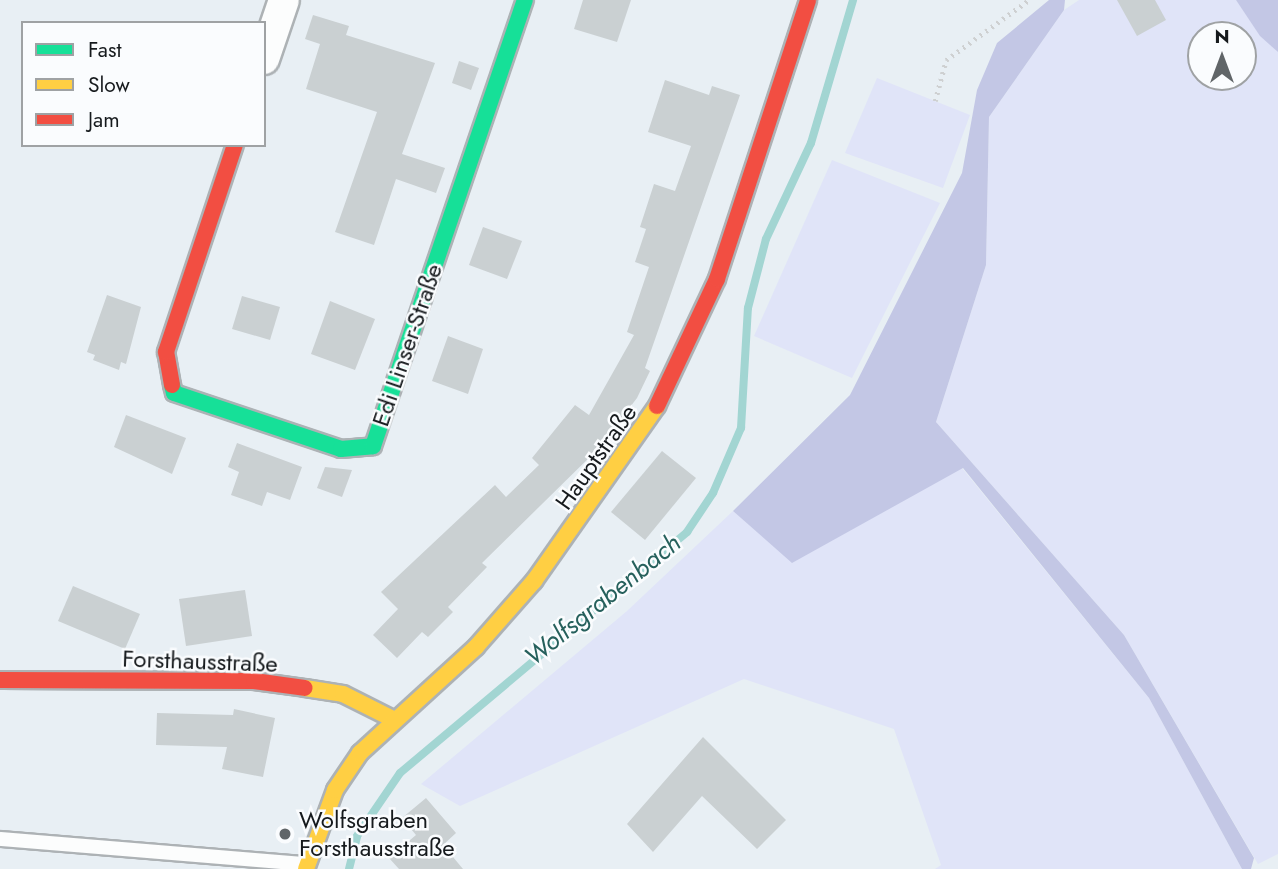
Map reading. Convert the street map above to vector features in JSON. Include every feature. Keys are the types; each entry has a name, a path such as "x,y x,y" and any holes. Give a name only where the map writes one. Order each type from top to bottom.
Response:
{"street":[{"path":"266,53 284,0"},
{"name":"Edi Linser-Straße","path":"234,147 166,352 174,393 341,449 373,446 525,0"},
{"name":"Hauptstraße","path":"307,867 335,790 360,753 393,719 476,647 534,581 656,409 745,202 800,2"},
{"name":"Forsthausstraße","path":"0,680 254,681 343,694 393,719"}],"lane":[{"path":"0,839 307,867"}],"path":[{"path":"935,101 946,60 1029,0"}],"shaded area":[{"path":"1049,0 1065,0 1064,10 989,117 986,265 936,422 1124,635 1254,858 1251,869 1242,869 1149,698 963,468 792,563 733,511 850,395 962,173 977,90 997,43"},
{"path":"1079,0 1236,0 1253,21 1187,21 1187,91 1257,91 1257,26 1278,52 1278,854 1258,864 1124,635 936,422 986,265 989,117 1064,10"},
{"path":"1236,0 1278,0 1278,52 1260,36 1257,21 1250,21"},
{"path":"877,78 970,115 943,188 845,153"},
{"path":"832,160 940,203 852,378 754,336"},
{"path":"962,468 1149,698 1242,869 935,869 941,865 894,729 744,679 460,806 421,784 627,611 733,511 792,562"}],"building":[{"path":"583,0 631,0 617,42 574,29"},
{"path":"1117,0 1155,0 1166,20 1137,36"},
{"path":"313,15 349,26 346,35 435,63 402,154 445,168 436,193 396,179 374,245 335,232 377,112 306,89 320,44 305,39"},
{"path":"459,61 479,68 471,90 452,83"},
{"path":"665,80 709,95 712,86 740,95 645,368 650,371 637,398 598,449 482,563 487,567 448,607 453,612 428,637 422,632 397,658 373,635 398,609 381,592 495,485 506,497 539,465 532,458 575,405 589,415 634,335 627,332 649,267 635,262 646,229 640,227 654,184 675,191 691,146 648,132"},
{"path":"483,227 522,241 507,279 469,265"},
{"path":"107,295 141,307 126,364 121,362 119,370 93,360 95,355 87,352"},
{"path":"242,296 280,307 270,340 232,329"},
{"path":"330,301 375,319 355,370 311,354"},
{"path":"448,336 483,349 468,394 432,381"},
{"path":"126,415 186,438 172,474 114,447"},
{"path":"237,443 302,467 290,500 267,492 262,506 231,495 239,472 228,467"},
{"path":"662,451 696,478 645,540 611,512"},
{"path":"325,467 352,470 342,497 317,488"},
{"path":"73,586 140,614 125,649 58,621"},
{"path":"245,590 252,636 186,646 179,599"},
{"path":"234,709 275,718 263,777 222,769 227,747 156,745 157,713 233,715"},
{"path":"703,737 786,820 757,849 702,796 653,852 627,824"},
{"path":"426,798 456,833 443,845 463,869 399,869 389,858 416,835 402,818"}],"waterway":[{"name":"Wolfsgrabenbach","path":"349,869 357,836 400,773 687,532 713,493 741,428 748,308 766,239 811,143 853,0"}],"traffic: fast":[{"path":"172,385 174,393 341,449 373,446 525,0"}],"traffic: slow":[{"path":"306,869 335,790 360,753 476,647 534,581 657,406"},
{"path":"305,688 343,694 393,719"}],"traffic: jam":[{"path":"657,406 717,279 808,0"},
{"path":"172,385 166,352 234,147"},
{"path":"0,680 254,681 305,688"}],"place":[{"name":"Wolfsgraben Forsthausstraße","path":"285,834"}]}
